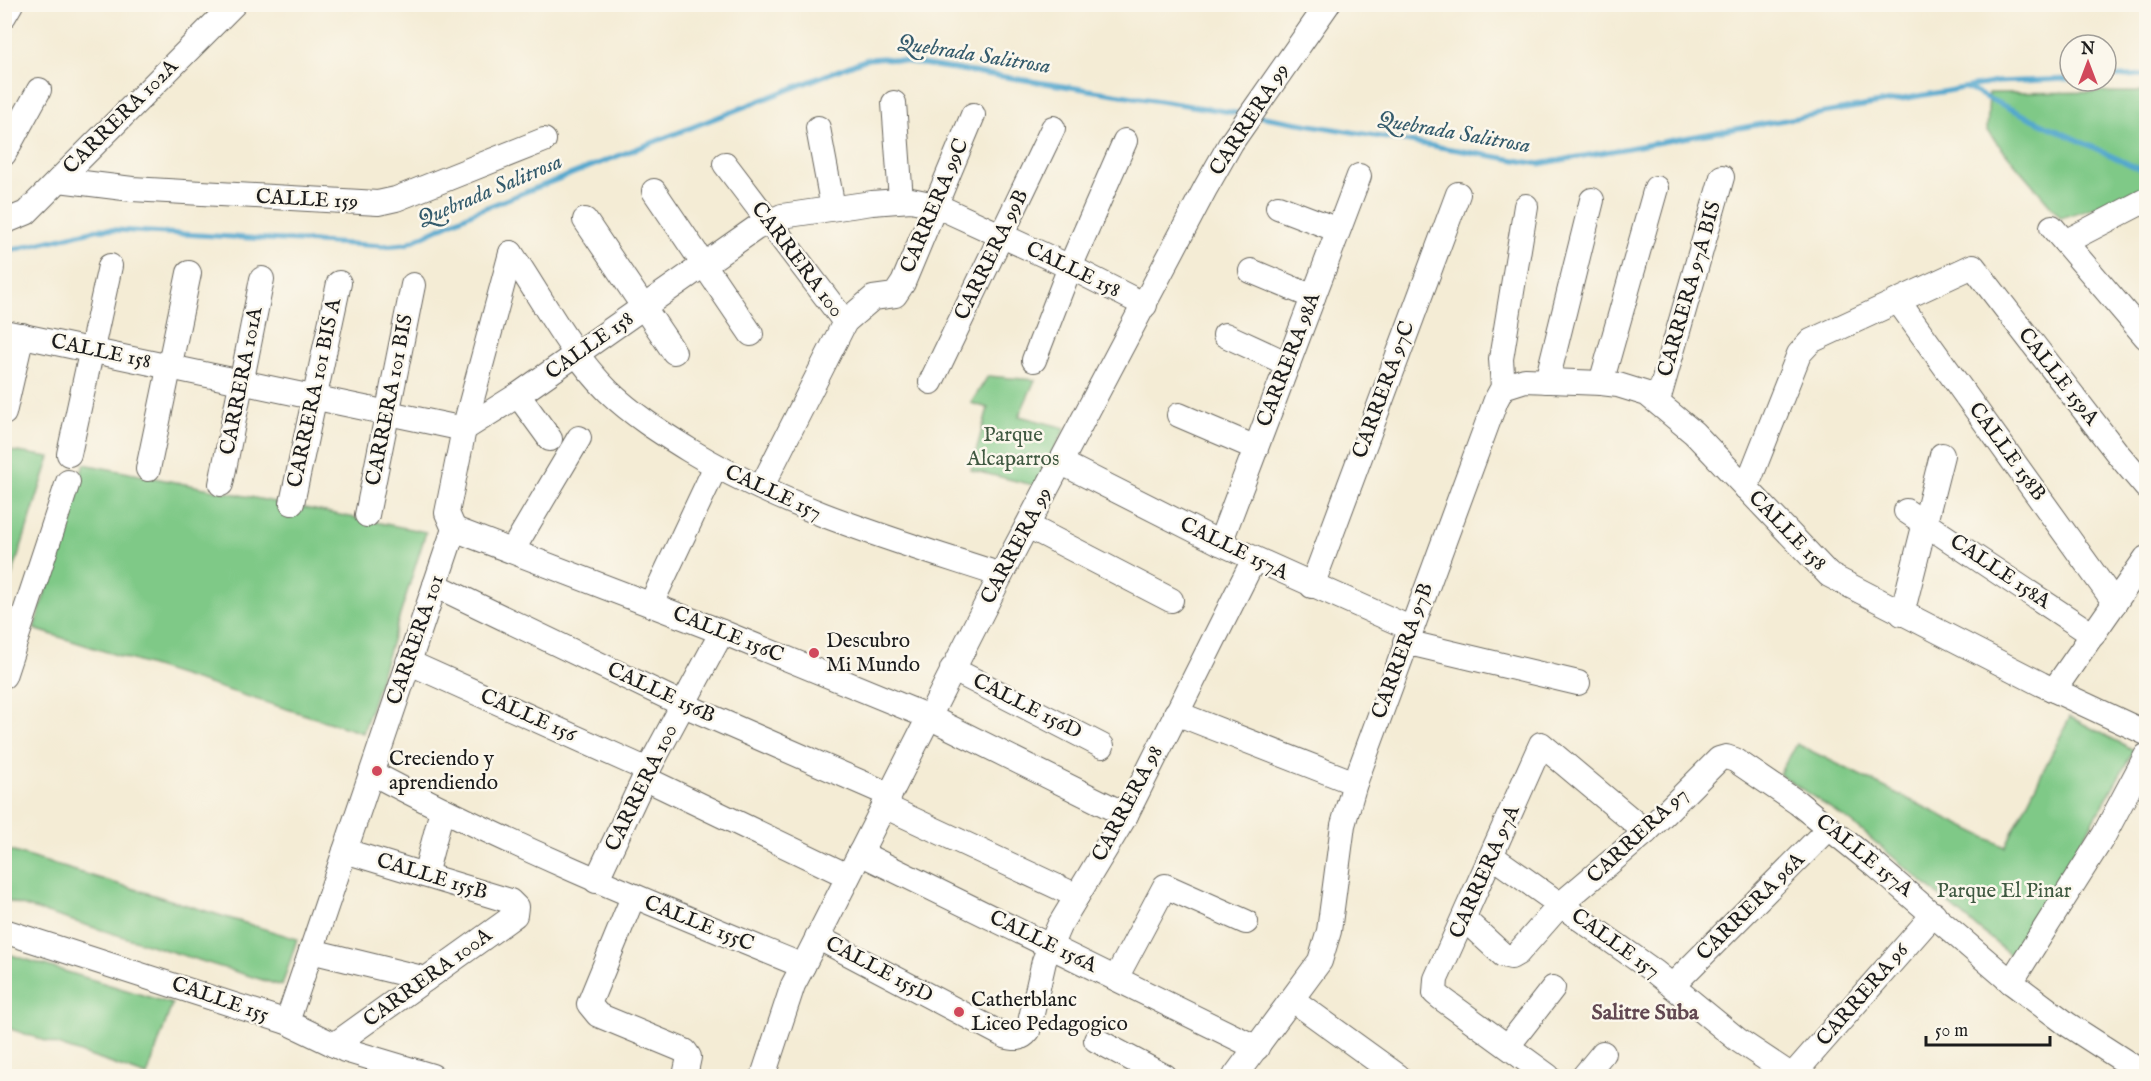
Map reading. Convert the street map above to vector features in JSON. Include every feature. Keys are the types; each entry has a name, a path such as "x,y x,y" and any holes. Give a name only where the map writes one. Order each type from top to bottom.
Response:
{"street":[{"path":"4,16 11,4"},
{"name":"CARRERA 102A","path":"4,222 26,213 234,4"},
{"name":"CARRERA 99","path":"763,1077 793,985 802,966 1001,575 1231,143 1328,4"},
{"path":"4,154 39,90"},
{"path":"894,103 901,200"},
{"name":"CARRERA 99C","path":"845,322 873,298 895,295 936,206 973,116"},
{"path":"818,128 833,208"},
{"name":"CARRERA 99B","path":"931,382 1053,128"},
{"name":"CALLE 159","path":"59,180 132,189 378,203 396,199 544,140"},
{"path":"1034,360 1070,267 1125,141"},
{"name":"CARRERA 100","path":"725,164 845,322 761,488"},
{"name":"CARRERA 98A","path":"1220,543 1359,176"},
{"name":"CARRERA 97A BIS","path":"1658,401 1722,177"},
{"path":"1601,383 1656,188"},
{"path":"654,190 751,334"},
{"name":"CARRERA 97C","path":"1312,586 1458,194"},
{"name":"CALLE 158","path":"13,333 464,429 518,395 767,222 782,216 901,200 923,201 936,206 1145,304"},
{"path":"1547,381 1592,200"},
{"path":"2146,200 2059,234 2146,337"},
{"name":"CARRERA 97B","path":"1236,1077 1320,961 1329,931 1343,825 1355,783 1408,635 1496,400 1503,387 1501,359 1526,206"},
{"path":"1278,207 1338,230"},
{"path":"585,220 674,352"},
{"name":"CALLE 157","path":"511,253 578,354 607,390 644,423 716,466 824,517 1001,575"},
{"name":"CARRERA 101","path":"287,1022 454,529 447,513 464,429 511,253"},
{"name":"CALLE 159A","path":"1898,301 1973,266 2146,487"},
{"path":"69,454 110,267"},
{"path":"1251,271 1313,297"},
{"path":"148,469 189,273"},
{"name":"CARRERA 101A","path":"221,484 262,279"},
{"name":"CARRERA 101 BIS A","path":"292,503 339,283"},
{"name":"CARRERA 101 BIS","path":"366,515 413,285"},
{"path":"1746,488 1799,354 1810,341 1826,332 1898,301"},
{"name":"CALLE 158B","path":"1898,301 2115,603"},
{"path":"4,413 13,333"},
{"path":"1225,335 1288,364"},
{"name":"CALLE 158","path":"1503,387 1517,381 1601,383 1636,390 1658,401 1694,433 1829,575 1902,614 2146,734"},
{"path":"518,395 550,439"},
{"path":"1179,415 1256,448"},
{"path":"512,551 579,438"},
{"path":"1902,614 1916,516 1942,455"},
{"name":"CALLE 157A","path":"1062,463 1408,635 1578,683"},
{"path":"651,604 716,466"},
{"path":"4,676 68,482"},
{"name":"CALLE 158A","path":"1916,516 2093,635"},
{"path":"1028,526 1171,600"},
{"name":"CALLE 156C","path":"454,529 722,632 929,717 1126,815"},
{"name":"CARRERA 98","path":"1005,1036 1015,1039 1023,1037 1028,1031 1041,970 1059,926 1126,815 1254,559"},
{"path":"2054,690 2145,562"},
{"name":"CALLE 156B","path":"435,585 887,800 1077,896"},
{"name":"CARRERA 100","path":"596,881 646,774 722,632"},
{"name":"CALLE 156","path":"408,662 646,774 848,876"},
{"name":"CALLE 156D","path":"952,669 1102,746"},
{"path":"1176,713 1355,783"},
{"name":"CARRERA 97A","path":"1508,1046 1441,998 1436,993 1436,979 1493,857 1541,744 1646,832"},
{"path":"2012,982 2104,835 2146,756"},
{"name":"CALLE 157A","path":"1719,759 1726,757 1735,759 1830,828 1934,914 1980,957 2067,1024 2146,1075"},
{"name":"CARRERA 97","path":"1464,919 1503,955 1511,957 1518,953 1561,904 1646,832 1719,759"},
{"name":"CALLE 155C","path":"372,774 442,810 596,881 802,966"},
{"path":"425,875 442,810"},
{"name":"CARRERA 96A","path":"1672,986 1830,828"},
{"name":"CALLE 155B","path":"345,851 510,901 516,907"},
{"name":"CALLE 156A","path":"860,853 1257,1048"},
{"name":"CALLE 157","path":"1493,857 1672,986 1738,1040 1792,1076"},
{"path":"1116,978 1165,886 1246,922"},
{"path":"633,897 589,1004 592,1011 598,1015 686,1051 689,1057 685,1077"},
{"name":"CARRERA 100A","path":"334,1045 515,915 516,907"},
{"name":"CARRERA 96","path":"1792,1076 1934,914"},
{"name":"CALLE 155","path":"4,930 287,1022 334,1045 432,1077"},
{"name":"CALLE 155D","path":"817,937 1005,1036"},
{"path":"311,951 426,979"},
{"path":"1548,1077 1508,1046 1553,988"},
{"path":"1293,1000 1398,1077"},
{"path":"1096,1040 1164,1077"},
{"path":"1584,1077 1604,1053"}],"green space":[{"path":"2146,92 2146,186 2119,199 2061,218 1987,131 1989,93"},
{"name":"Parque Alcaparros","path":"988,376 1035,380 1019,416 1065,428 1037,486 971,470 988,408 971,403"},
{"path":"4,450 50,457 5,597"},
{"path":"84,464 426,532 363,733 34,629"},
{"name":"Parque El Pinar","path":"2070,717 2134,750 2015,959 1850,821 1779,774 1797,744 2005,847"},
{"path":"4,849 297,939 282,986 5,900"},
{"path":"5,953 172,1004 147,1076 5,1027"}],"waterway":[{"name":"Quebrada Salitrosa","path":"4,252 100,229 383,246 406,244 474,212 867,59 883,58 1243,114"},
{"name":"Quebrada Salitrosa","path":"2118,76 2146,75"},
{"name":"Quebrada Salitrosa","path":"1258,116 1539,164 1997,82 2058,79"},
{"name":"Quebrada Salitrosa","path":"1966,88 2146,172"}],"place":[{"name":"Descubro Mi Mundo","path":"814,653"},
{"name":"Creciendo y aprendiendo","path":"377,771"},
{"name":"Catherblanc Liceo Pedagogico","path":"959,1012"}],"district":[{"name":"Salitre Suba","path":"1645,1013"}]}
